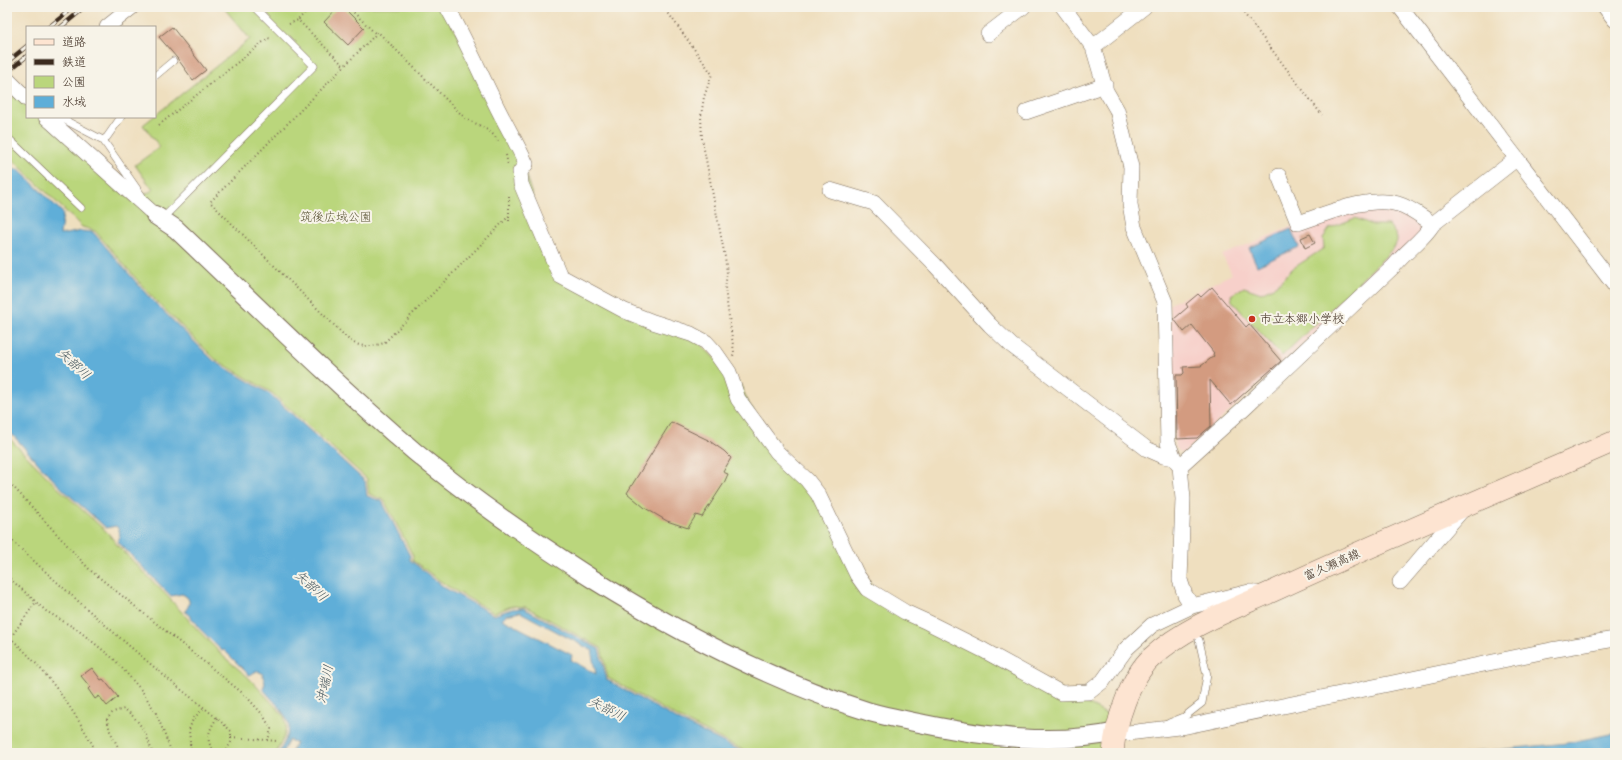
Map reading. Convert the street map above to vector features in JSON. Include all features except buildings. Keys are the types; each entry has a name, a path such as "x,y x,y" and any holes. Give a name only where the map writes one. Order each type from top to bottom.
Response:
{"main road":[{"name":"富久瀬高線","path":"1118,741 1121,714 1132,686 1143,666 1152,657 1183,633 1265,595 1615,441"}],"street":[{"path":"108,26 132,7"},
{"path":"447,7 458,25 526,164 520,172 521,184 560,276 625,311 690,334 706,342 716,352 729,372 738,399 777,452 807,480 818,494 847,557 867,589 905,612 983,650 1061,693 1089,692 1103,681 1126,649 1152,626 1193,610 1249,592 1265,595"},
{"path":"988,34 1023,7"},
{"path":"1063,7 1093,47 1106,91 1117,110 1130,168 1130,204 1134,227 1165,302 1168,443 1177,462 1183,499 1180,580 1185,596 1193,610"},
{"path":"1093,47 1144,7"},
{"path":"1400,7 1615,286"},
{"path":"1605,7 1615,20"},
{"path":"7,79 25,94"},
{"path":"1026,112 1105,85"},
{"path":"47,118 158,217 176,229 357,401 416,453 487,509 558,557 632,604 680,631 742,662 785,681 872,712 955,730 1012,738 1118,741 1148,731 1187,726 1551,650 1615,640"},
{"path":"1177,462 1245,408 1388,272 1403,255 1428,233 1433,224 1516,159"},
{"path":"1279,176 1298,223 1352,205 1388,202 1400,204 1433,224"},
{"path":"830,190 874,203 1011,346 1147,449 1177,462"},
{"path":"1400,582 1463,508"}],"lane":[{"path":"61,118 103,140 158,217 314,66 255,7"},
{"path":"156,75 173,62"},
{"path":"103,140 107,137 120,118"},
{"path":"7,137 81,208"},
{"path":"1148,731 1184,717 1202,703 1207,675 1199,640"}],"path":[{"path":"289,24 298,20 310,7"},
{"path":"348,7 376,34 378,32 466,119 480,126 496,137 499,142"},
{"path":"664,7 712,74 704,97 701,116 702,139 727,273 725,289 734,352 729,372"},
{"path":"1239,7 1322,115"},
{"path":"298,20 344,66"},
{"path":"376,34 210,202 349,340 357,345 374,346 384,343 509,216"},
{"path":"159,125 268,38 271,39"},
{"path":"505,153 508,166"},
{"path":"509,221 510,187"},
{"path":"7,480 90,570 245,695 263,715 271,729 268,740"},
{"path":"7,536 77,602 231,731 231,742 225,753"},
{"path":"7,576 46,611 78,630 115,660 142,691 156,713 172,753"},
{"path":"11,638 36,602"},
{"path":"7,634 29,656 60,693 97,753"},
{"path":"191,753 189,730 193,719 204,708"},
{"path":"121,753 110,731 107,719 113,712 124,709 131,713 145,732 152,753"},
{"path":"217,718 208,731 208,739 212,747 217,752 222,753"},
{"path":"231,737 277,741"}],"shaded area":[{"name":"市立本郷小学校","path":"1392,206 1423,224 1425,230 1184,453 1180,452 1175,446 1170,304 1232,274 1222,255 1295,225 1354,209"}],"green space":[{"name":"筑後広域公園","path":"223,7 443,7 521,159 555,271 695,338 741,386 749,404 832,523 874,590 1110,716 1107,753 749,753 681,719 608,678 601,648 526,607 512,606 494,613 447,586 412,560 413,556 384,500 369,494 367,479 272,393 215,359 151,296 95,231 82,227 7,154 7,102 16,95 26,105 26,118 41,118 132,201 153,190 135,165 160,147 143,125 152,118 156,118 156,115 250,39"},
{"path":"1355,218 1373,225 1389,225 1397,238 1396,244 1386,256 1282,356 1232,301 1231,295 1244,287 1261,293 1277,285 1292,269 1324,248 1323,238 1330,228"},
{"path":"7,436 57,487 108,533 118,546 196,628 224,657 248,677 284,716 286,726 284,737 276,753 7,753"}],"water":[{"path":"18,169 63,213 60,235 81,231 93,232 149,297 214,361 270,394 365,481 367,496 382,501 410,556 410,560 445,588 494,615 512,609 523,608 599,649 607,680 680,721 745,753 291,753 296,743 289,740 282,753 279,753 288,734 288,722 283,712 263,689 265,683 262,673 257,671 249,675 224,650 222,651 196,625 197,624 185,611 189,604 187,597 182,594 171,596 118,542 120,534 116,526 106,528 45,471 7,429 7,172","holes":["520,612 593,651 592,655 596,674 571,660 572,655 502,619 506,615"]},
{"path":"1291,229 1299,247 1257,266 1249,248"},
{"path":"1615,733 1615,753 1464,753 1567,743"}],"railway":[{"path":"50,26 74,7"},
{"path":"62,26 85,7"},
{"path":"7,62 26,47"},
{"path":"7,72 26,57"}],"place":[{"name":"市立本郷小学校","path":"1252,319"}],"water label":[{"name":"矢部川","path":"74,364"},
{"name":"矢部川","path":"311,586"},
{"name":"沖端川","path":"325,684"},
{"name":"矢部川","path":"607,709"}]}
